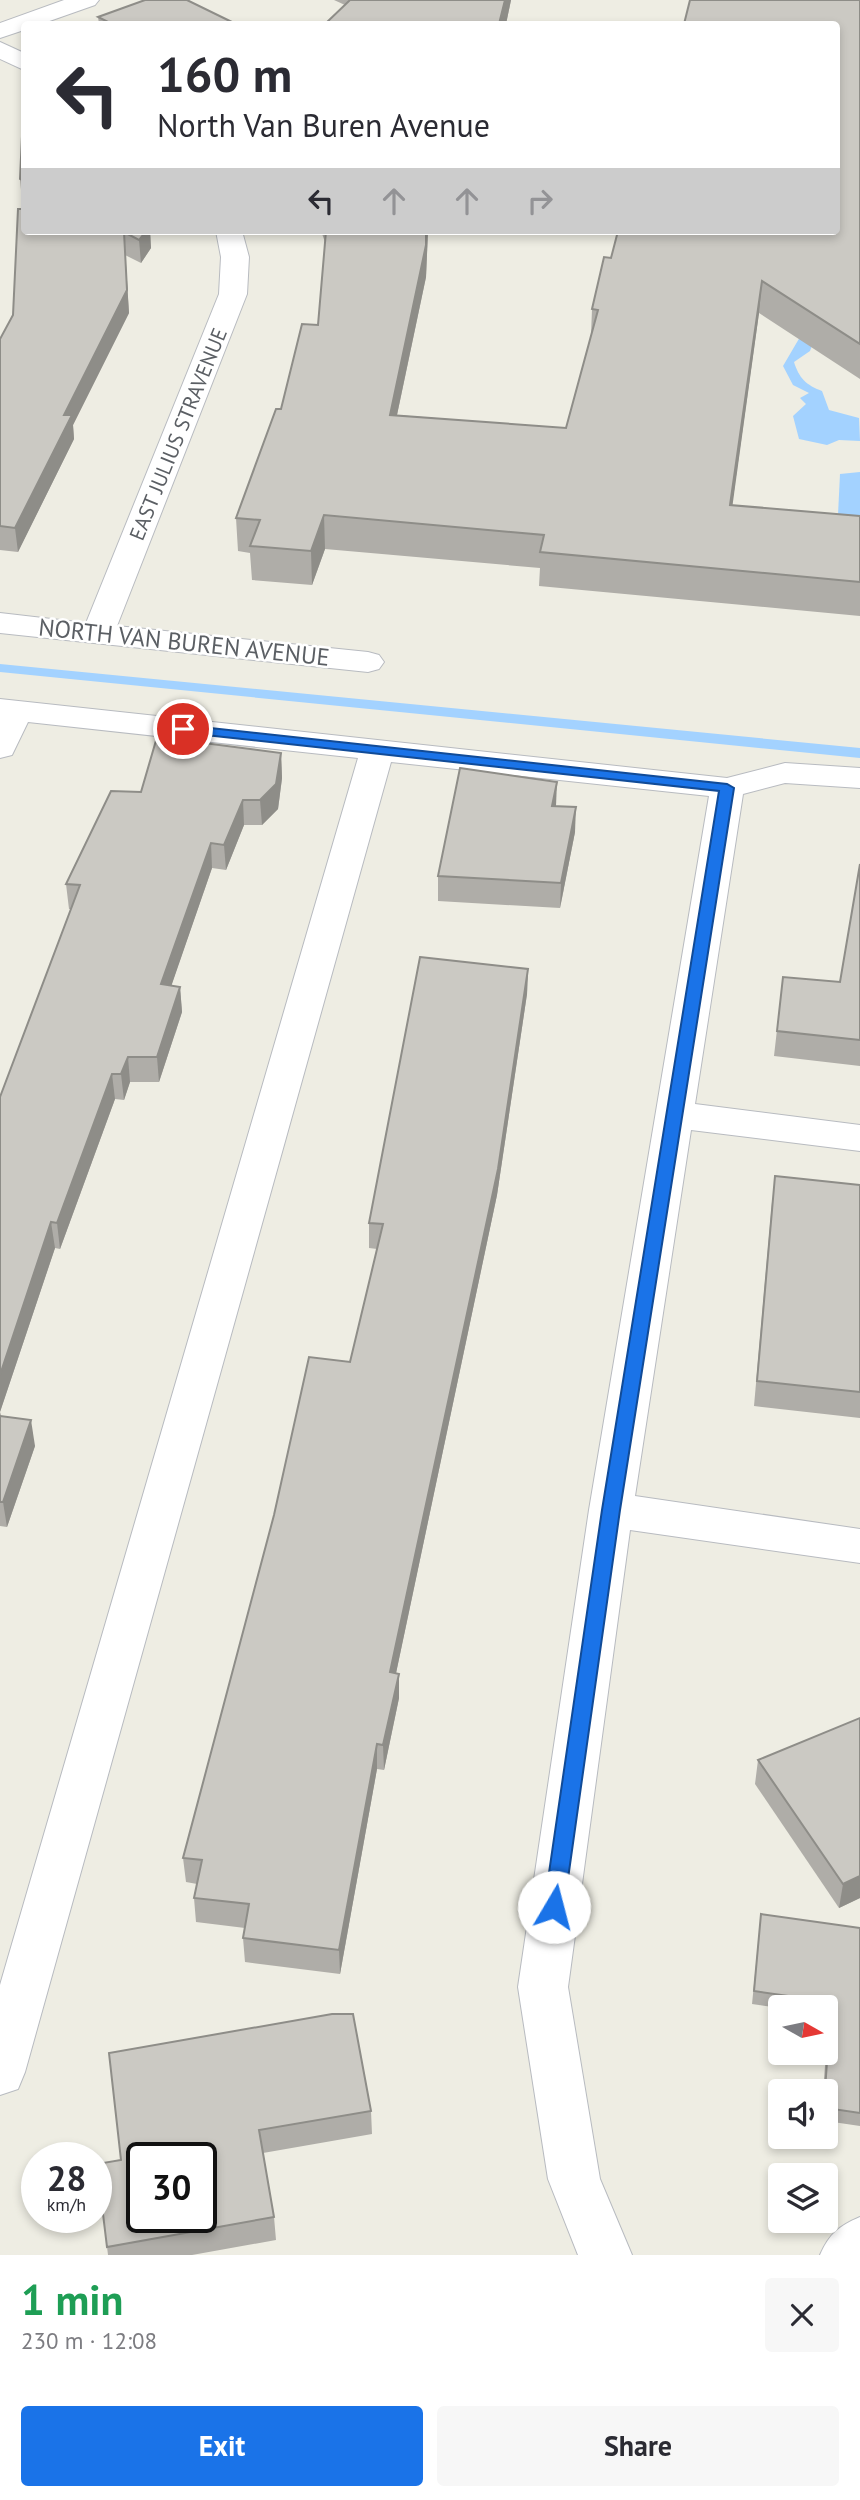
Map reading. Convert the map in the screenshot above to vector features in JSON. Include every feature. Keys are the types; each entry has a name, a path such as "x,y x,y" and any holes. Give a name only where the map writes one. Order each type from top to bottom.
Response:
{"street":[{"path":"28,21 87,0"},
{"path":"0,31 21,24"},
{"path":"0,49 21,61"},
{"name":"EAST JULIUS STRAVENUE","path":"98,633 233,294 235,257 230,235"},
{"name":"NORTH VAN BUREN AVENUE","path":"0,623 368,662"},
{"path":"0,748 8,710 727,788 785,773 860,778"},
{"path":"0,2072 377,750"},
{"path":"605,2255 574,2179 543,1987 611,1510 727,788"},
{"path":"674,1115 860,1138"},
{"path":"611,1510 860,1546"},
{"path":"847,2255 860,2243"}],"water":[{"path":"800,337 813,343 810,351 794,362 798,372 807,383 822,391 829,410 859,418 860,441 839,440 827,445 799,439 793,416 806,404 800,398 809,393 793,385 783,366"},
{"path":"860,472 860,516 838,515 840,474"}],"building":[{"path":"145,0 187,0 230,21 106,21 98,17"},
{"path":"350,0 505,0 500,21 328,21"},
{"path":"690,0 860,0 860,344 762,281 730,505 860,516 860,582 540,552 544,535 324,515 311,551 250,546 260,520 236,518 276,409 281,409 302,324 318,325 326,235 426,235 390,415 566,428 598,310 592,309 604,257 611,258 617,235 840,235 840,21 685,21"},
{"path":"18,209 21,209 21,235 124,235 127,290 64,415 72,415 15,528 0,526 0,339 13,315"},
{"path":"130,235 143,235 139,240"},
{"path":"157,737 281,753 276,784 260,800 243,800 224,845 211,843 161,984 180,987 157,1057 128,1057 121,1074 112,1074 57,1223 51,1222 0,1375 0,1097 80,885 66,884 111,791 141,792"},
{"path":"460,768 557,782 552,806 576,807 561,883 438,876"},
{"path":"860,864 860,1040 777,1031 783,977 840,982"},
{"path":"420,957 528,969 498,1169 390,1672 399,1674 383,1745 377,1744 339,1950 243,1938 249,1904 194,1898 202,1860 183,1858 274,1515 309,1357 350,1362 383,1224 369,1223"},
{"path":"775,1176 860,1185 860,1392 757,1381"},
{"path":"0,1416 31,1420 3,1502 0,1502"},
{"path":"860,1718 860,1876 843,1884 758,1760"},
{"path":"761,1914 860,1928 860,2113 838,2110 838,2079 826,2079 827,2065 838,2065 838,1995 782,1995 754,1991"},
{"path":"332,2014 353,2014 371,2111 259,2130 274,2217 217,2227 217,2142 126,2142 126,2233 185,2233 107,2247 105,2233 112,2233 112,2162 121,2160 109,2053"}],"waterway":[{"path":"0,668 860,753"}],"route":[{"path":"183,729 727,788 611,1510 554,1907"}]}
